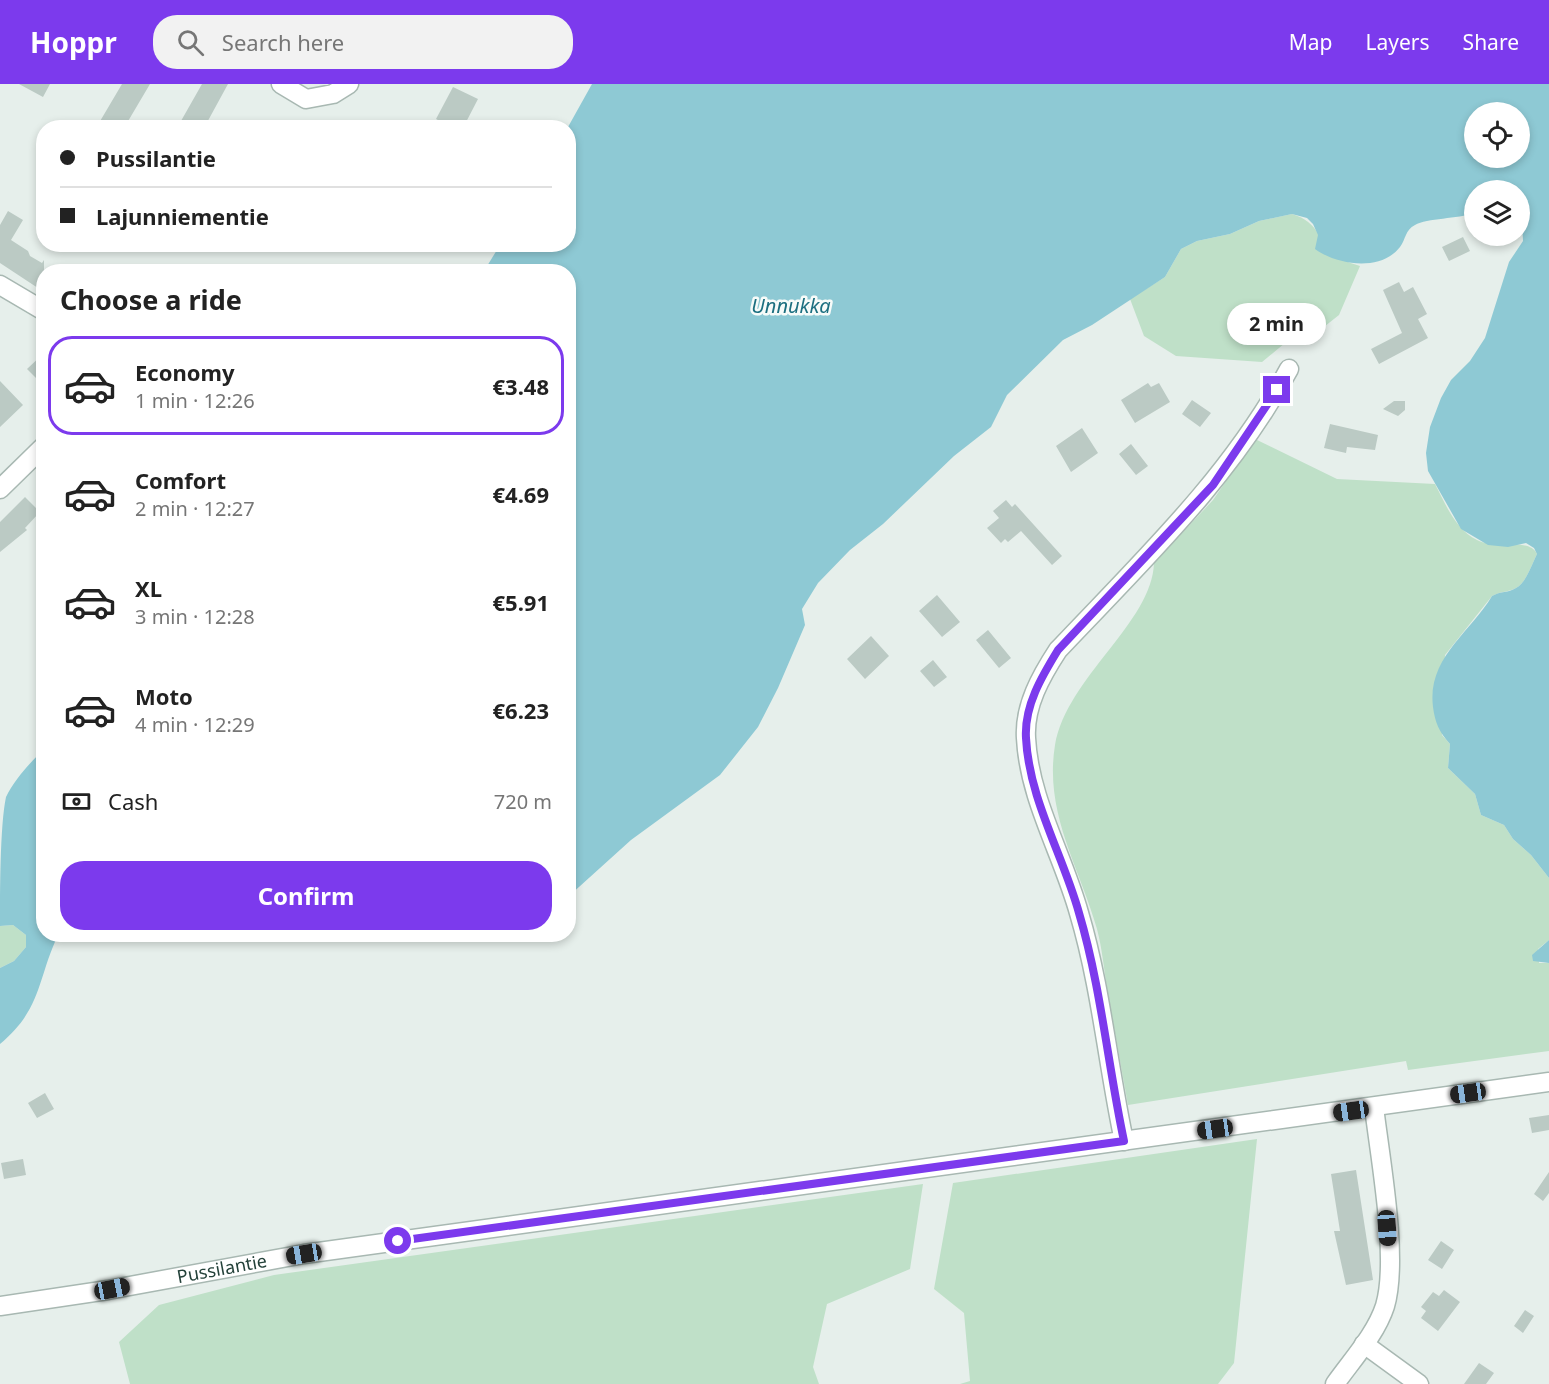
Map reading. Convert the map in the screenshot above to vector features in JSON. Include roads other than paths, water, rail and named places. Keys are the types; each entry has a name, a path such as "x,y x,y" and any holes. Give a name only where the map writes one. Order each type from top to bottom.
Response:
{"street":[{"path":"281,84 306,99 333,94 349,84"},
{"path":"0,285 36,306"},
{"path":"1124,1141 1086,936 1029,768 1026,736 1031,700 1058,650 1213,485 1262,416 1289,369"},
{"path":"0,489 36,454"},
{"name":"Pussilantie","path":"0,1306 108,1290 304,1254 1549,1082"},
{"path":"1335,1384 1364,1344 1385,1306 1390,1270 1384,1187 1374,1107"},
{"path":"1364,1344 1419,1384"}],"water":[{"name":"Unnukka","path":"592,84 1549,84 1549,878 1531,855 1513,839 1504,825 1481,815 1475,794 1448,768 1450,744 1438,727 1433,707 1433,690 1443,660 1492,596 1520,586 1537,554 1534,548 1526,543 1508,547 1488,545 1461,529 1428,471 1426,453 1430,427 1441,398 1451,380 1470,361 1485,338 1509,262 1520,246 1530,246 1530,180 1464,180 1464,215 1415,225 1409,229 1400,247 1392,255 1371,263 1347,262 1324,255 1315,249 1318,235 1313,224 1307,218 1292,214 1259,221 1230,234 1197,241 1181,249 1165,277 1092,325 1063,340 1007,395 991,427 954,456 883,524 850,550 818,583 802,609 805,625 778,688 758,727 720,775 631,840 576,890 576,264 488,264 496,252 576,252 576,120 572,120"},
{"path":"36,757 36,942 55,942 37,993 24,1019 0,1044 0,968 14,961 26,947 26,935 13,925 0,926 4,809 6,797 13,784"},
{"path":"1549,940 1549,963 1533,961 1532,955"}]}
